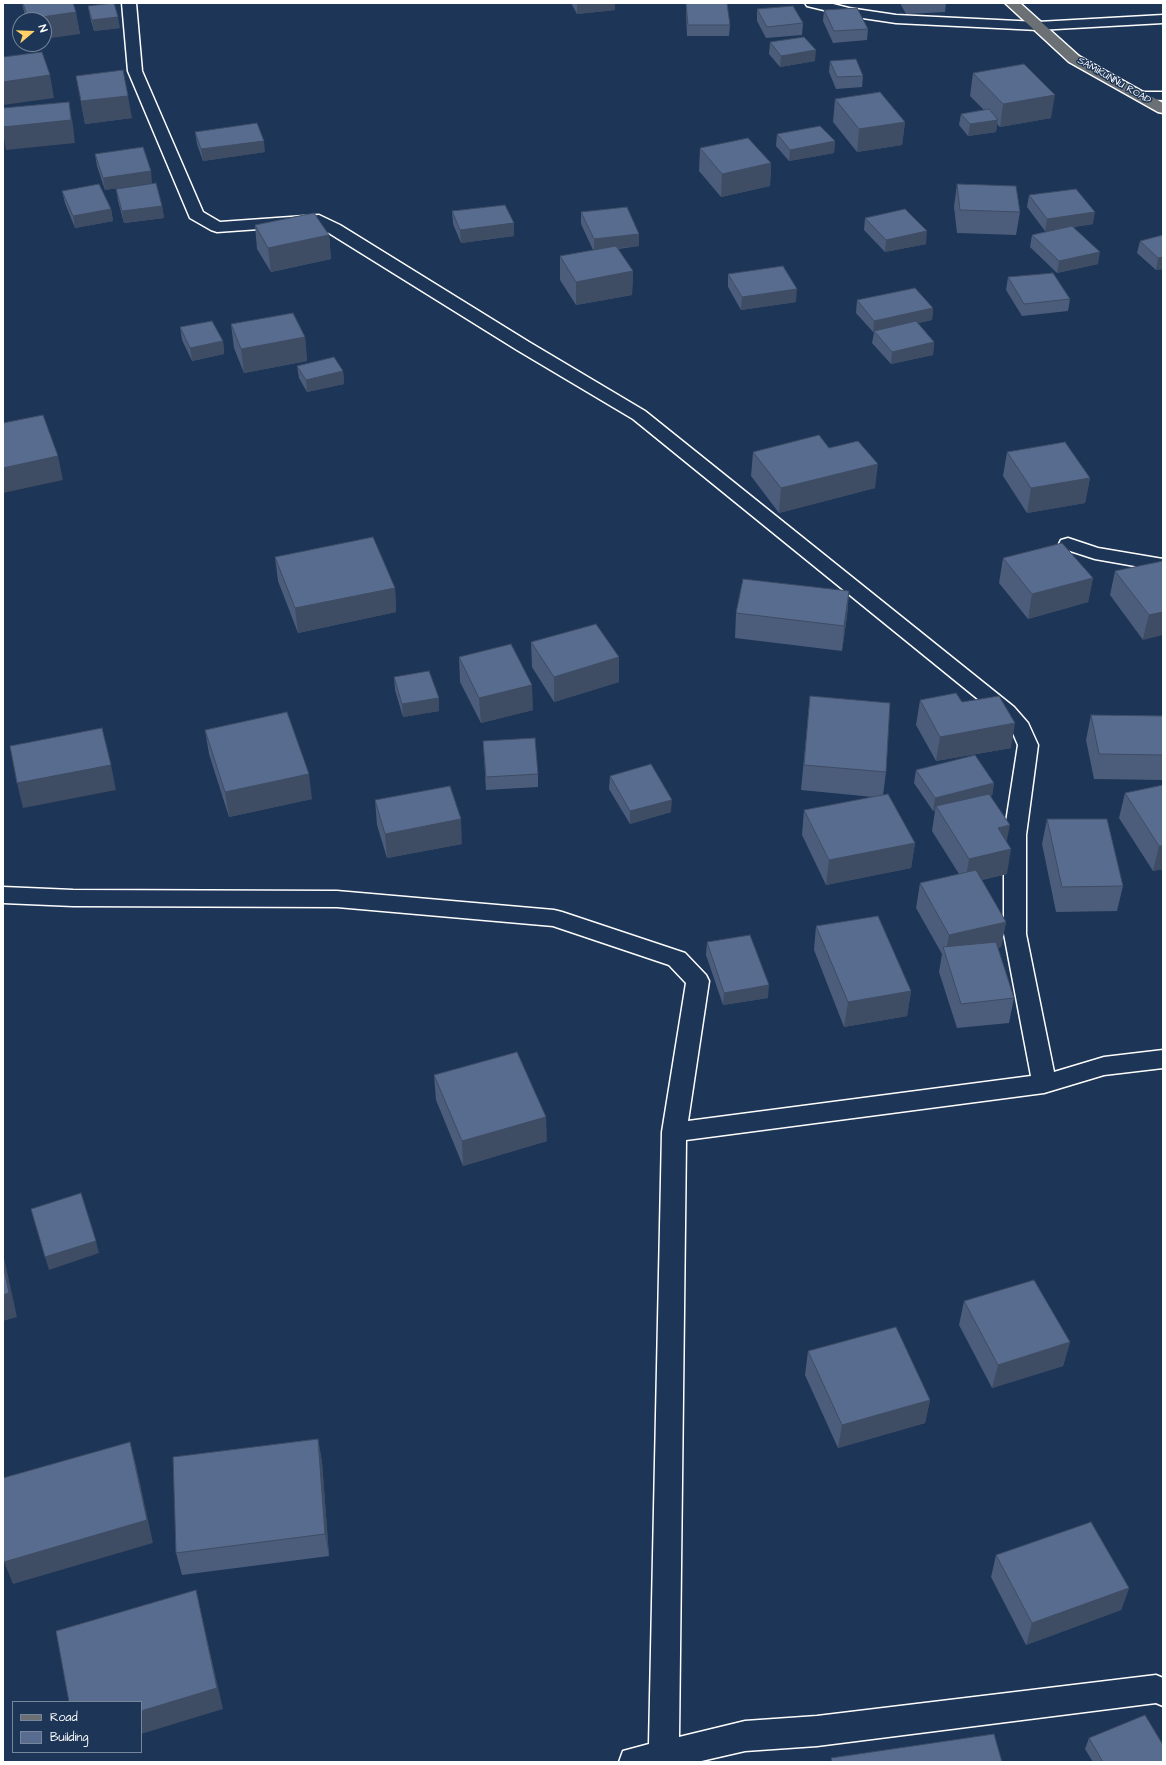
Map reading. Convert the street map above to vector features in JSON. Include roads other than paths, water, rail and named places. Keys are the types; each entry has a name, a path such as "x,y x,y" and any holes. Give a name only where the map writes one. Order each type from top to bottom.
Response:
{"main road":[{"name":"SAMIKUNNU ROAD","path":"1012,3 1074,59 1143,96 1163,109"}],"street":[{"path":"129,3 135,72 196,215 217,227 319,220 523,346 639,414 739,497 1007,712 1021,728 1028,745 1015,835 1015,934 1044,1084"},
{"path":"812,3 850,12 896,19 1038,26 1163,19"},
{"path":"1143,96 1163,96"},
{"path":"1068,544 1095,553 1163,565"},
{"path":"3,895 73,898 337,899 554,918 677,959 698,981 674,1132 664,1754"},
{"path":"674,1132 1044,1084 1104,1066 1163,1059"},
{"path":"634,1762 745,1736 817,1731 1156,1689 1163,1692"}]}
